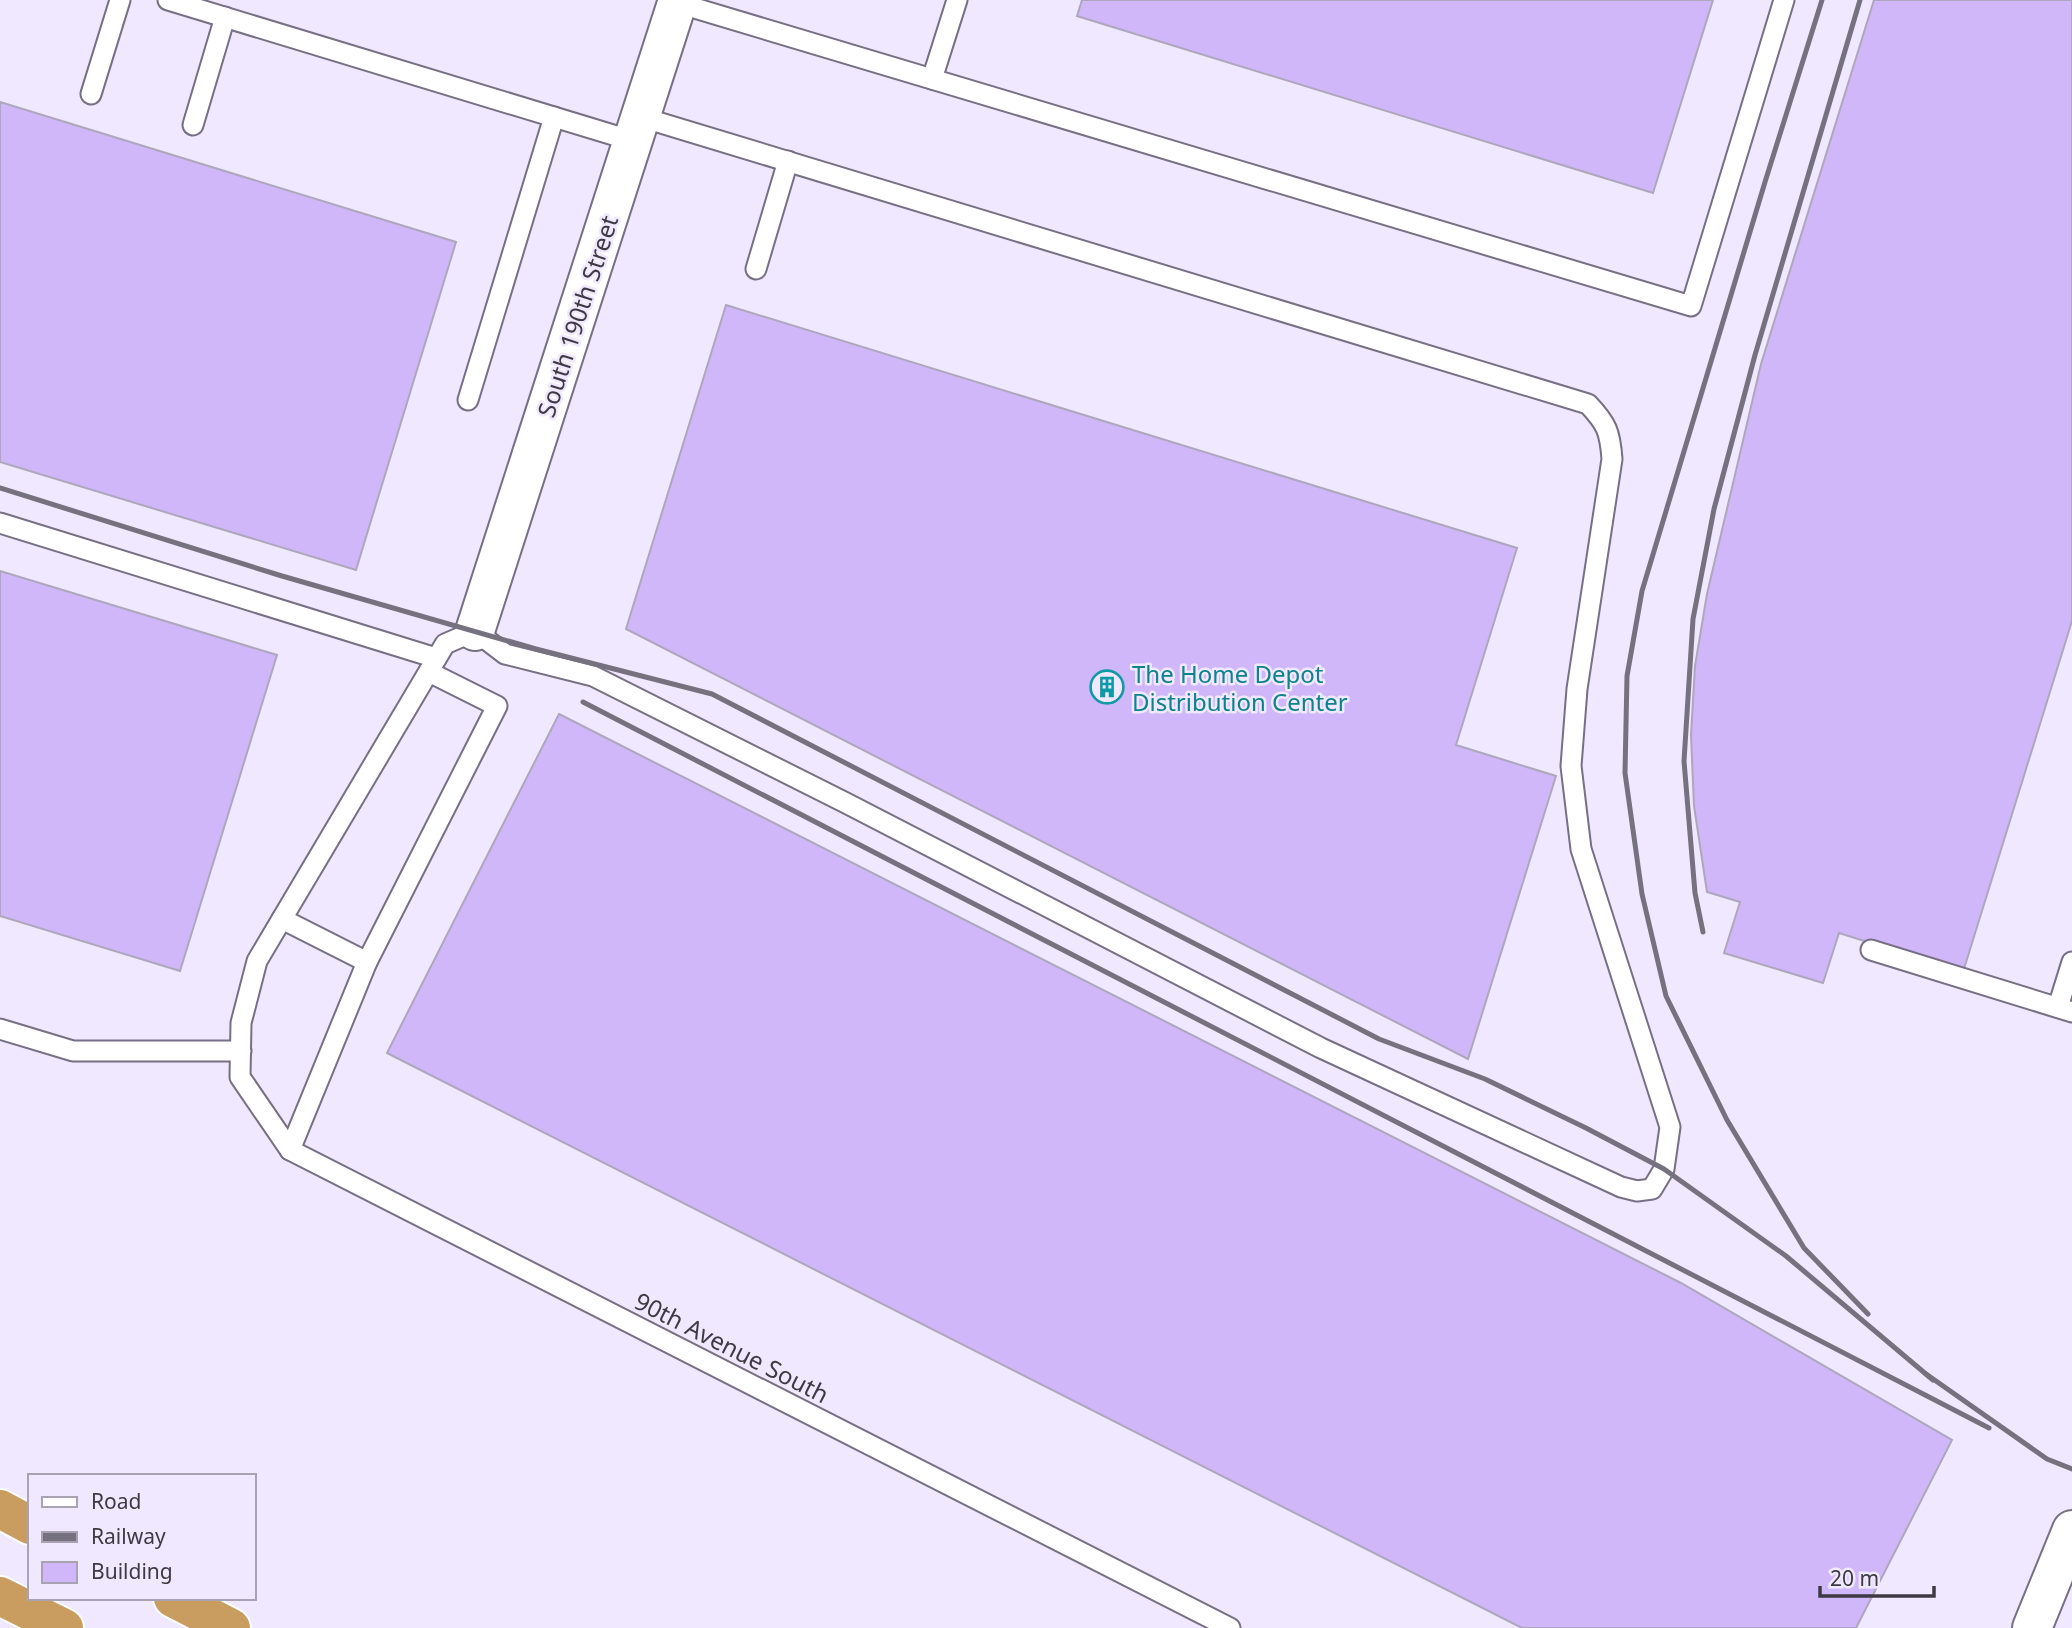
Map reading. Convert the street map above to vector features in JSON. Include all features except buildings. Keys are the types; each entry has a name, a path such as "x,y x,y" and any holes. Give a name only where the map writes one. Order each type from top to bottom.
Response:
{"highway":[{"path":"0,1509 28,1524"},
{"path":"0,1596 64,1628"},
{"path":"177,1600 231,1628"}],"street":[{"name":"South 190th Street","path":"475,631 637,129 674,1"},
{"path":"2032,1628 2072,1530"}],"lane":[{"path":"91,94 120,0"},
{"path":"0,1029 73,1051 241,1051 241,1023 257,961 445,645 475,631 505,654 593,676 1345,1059 1621,1187 1636,1191 1652,1189 1664,1169 1670,1127 1581,849 1571,766 1577,689 1612,459 1610,435 1604,421 1588,404 788,161 637,129 554,117 168,0"},
{"path":"932,79 957,0"},
{"path":"674,1 1691,306 1784,0"},
{"path":"192,125 225,17"},
{"path":"468,400 554,117"},
{"path":"756,269 788,161"},
{"path":"0,523 433,665 496,706 366,962 290,1150"},
{"path":"282,919 366,962"},
{"path":"1871,950 2065,1009 2072,962"},
{"name":"90th Avenue South","path":"241,1051 240,1077 290,1150 1230,1628"}],"railway":[{"path":"1822,0 1642,591 1627,676 1625,773 1642,894 1666,996 1727,1120 1804,1248 1868,1314"},
{"path":"1703,932 1695,893 1684,761 1693,619 1714,509 1755,355 1860,0"},
{"path":"0,488 282,576 536,649 712,694 1379,1039 1485,1079 1664,1169 1786,1256 1933,1380"},
{"path":"583,702 1989,1428"},
{"path":"1926,1374 2047,1459 2072,1469"}],"place":[{"name":"The Home Depot Distribution Center","path":"1107,687"}]}
